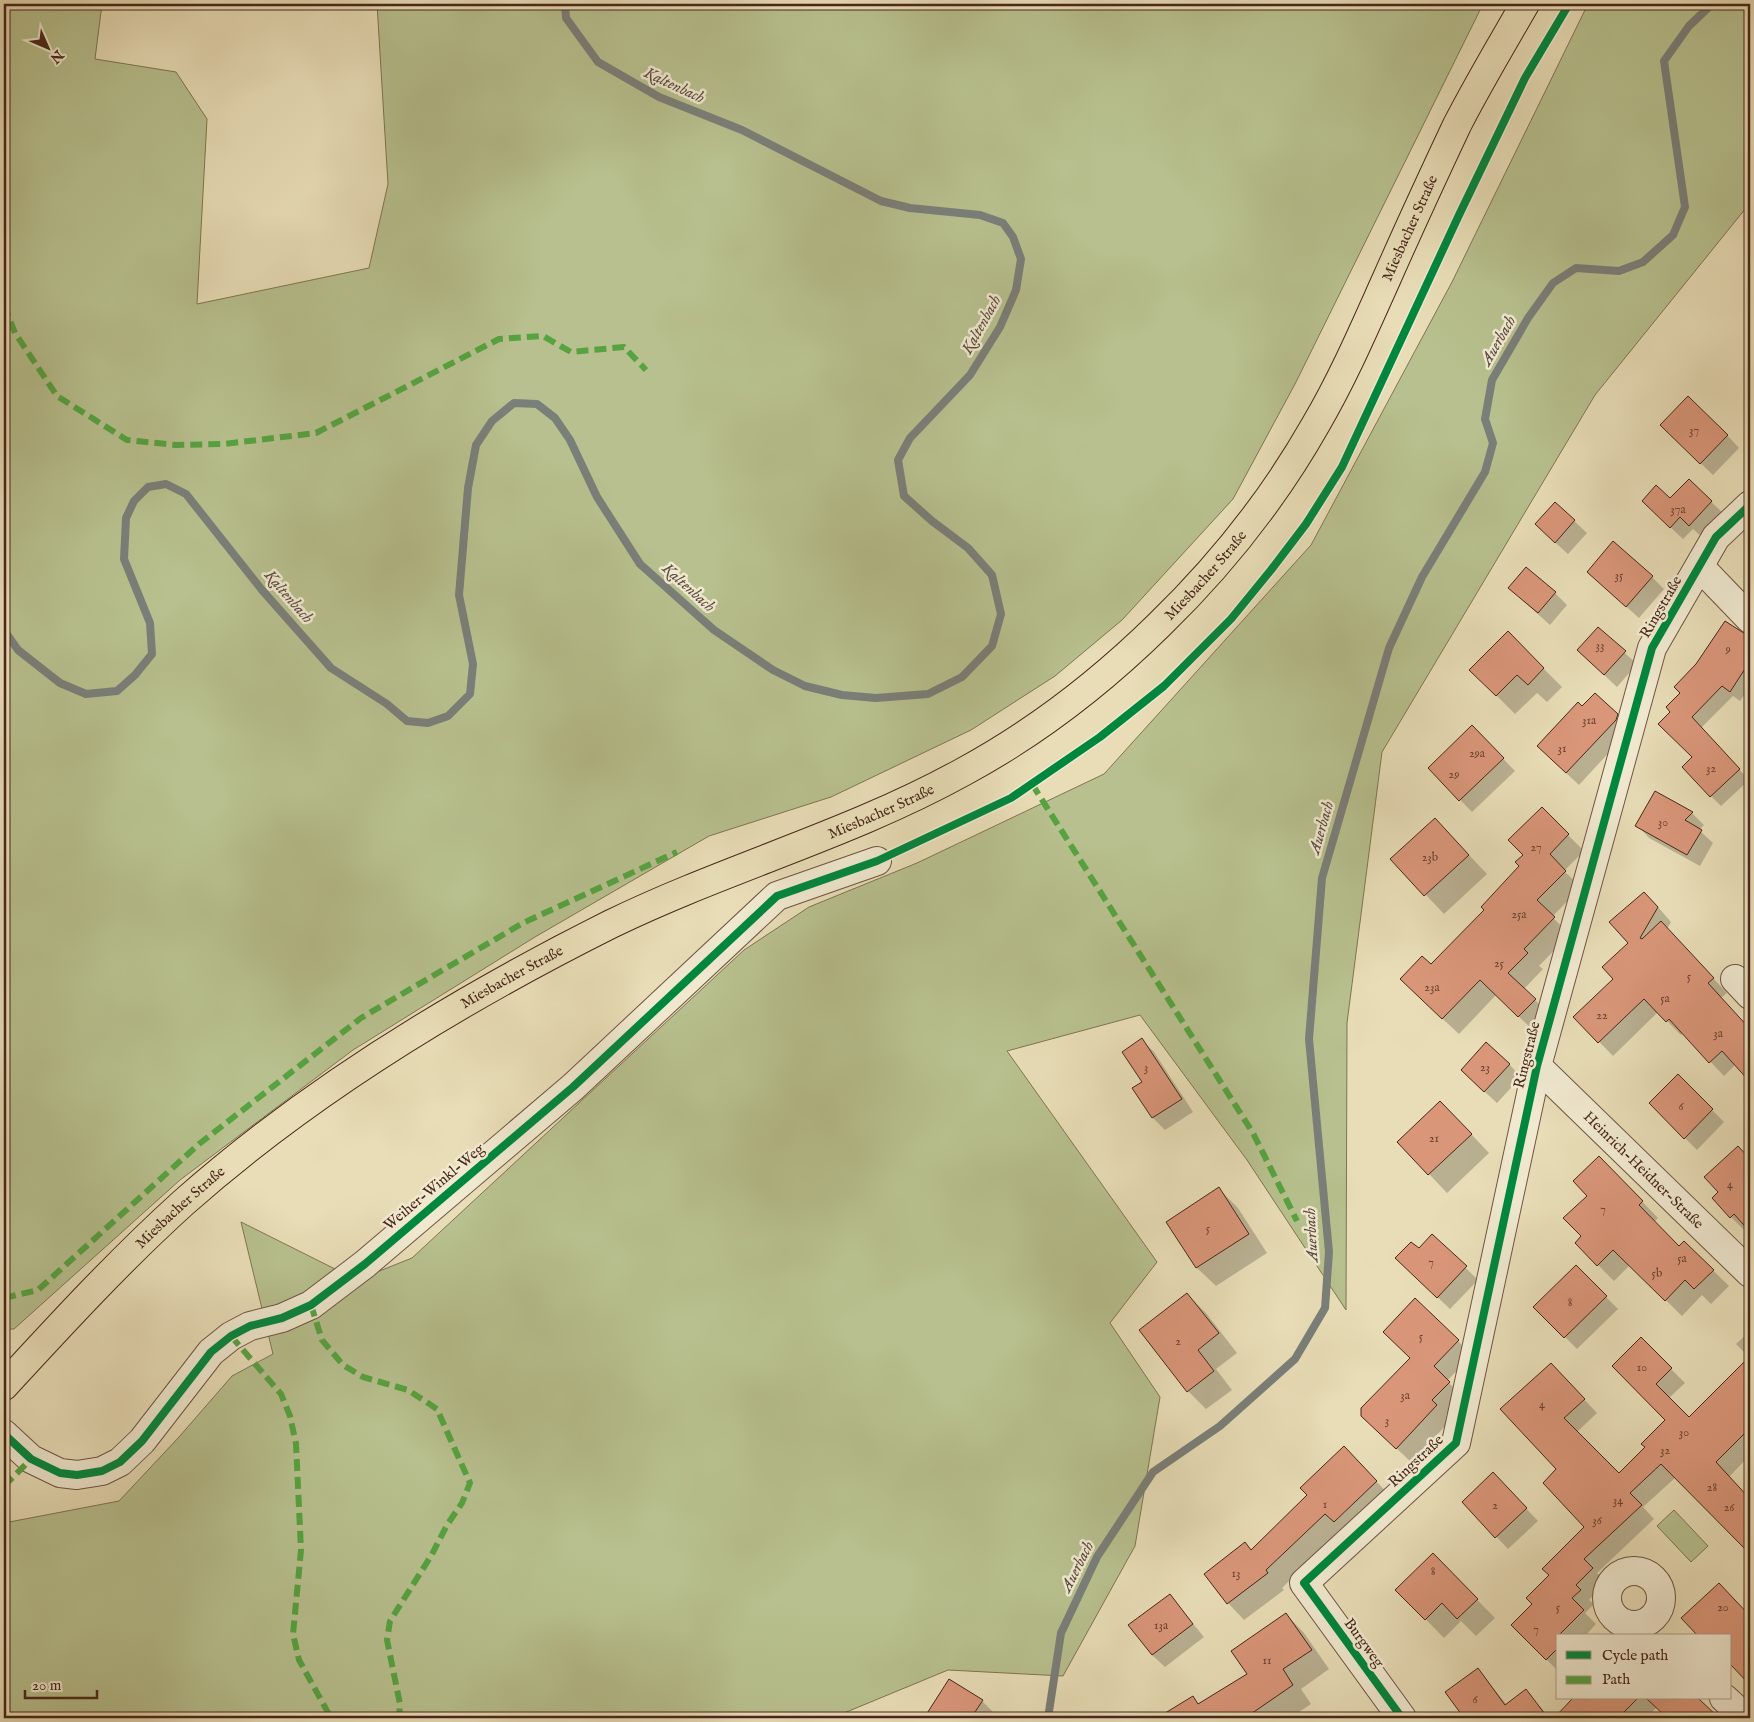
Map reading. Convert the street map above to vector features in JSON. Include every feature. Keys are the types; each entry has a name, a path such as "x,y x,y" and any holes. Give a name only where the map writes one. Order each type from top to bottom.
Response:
{"main road":[{"name":"Miesbacher Straße","path":"4,1386 93,1290 185,1202 290,1118 397,1043 505,979 616,922 731,872 889,808 965,771 1072,703 1142,642 1227,554 1275,490 1317,423 1357,345 1460,120 1525,4"}],"street":[{"name":"Ringstraße","path":"1304,1583 1456,1443 1537,1066 1652,648 1700,568 1716,537 1750,505"},
{"path":"1700,568 1750,619"},
{"name":"Weiher-Winkl-Weg","path":"12,1442 30,1459 60,1473 77,1475 102,1471 120,1462 142,1441 211,1352 231,1336 250,1326 282,1318 311,1305 365,1264 573,1087 777,896 877,861"},
{"name":"Heinrich-Heidner-Straße","path":"1537,1066 1750,1273"},
{"name":"Burgweg","path":"1304,1583 1402,1718"},
{"path":"1726,1700 1746,1718"}],"green space":[{"path":"4,4 102,4 95,59 176,72 207,119 197,304 369,268 388,184 377,4 1483,4 1295,384 1233,499 1122,620 1055,676 971,730 831,797 709,836 535,937 353,1050 180,1180 14,1329 4,1329"},
{"path":"1591,4 1750,4 1750,203 1595,395 1382,752 1347,1023 1346,1310 1247,1160 1140,1015 1007,1051 1157,1262 1110,1323 1160,1397 1135,1546 1063,1676 948,1670 832,1718 4,1718 4,1523 119,1501 179,1437 232,1376 273,1354 241,1222 357,1280 412,1258 744,950 809,907 917,863 1104,774 1311,545 1452,282 1585,10"},
{"path":"1674,1510 1708,1546 1691,1562 1657,1526"}],"building":[{"path":"1688,396 1728,435 1700,464 1660,425"},
{"path":"1689,479 1712,501 1689,526 1680,517 1670,528 1642,501 1656,485 1670,498"},
{"path":"1555,502 1575,520 1555,543 1535,524"},
{"path":"1613,541 1653,576 1626,607 1587,572"},
{"path":"1526,567 1556,592 1538,613 1508,588"},
{"path":"1725,621 1750,637 1750,661 1730,692 1722,686 1692,717 1740,769 1710,797 1682,767 1692,757 1658,724 1670,712 1666,707 1680,693 1674,687 1696,664"},
{"path":"1598,627 1626,651 1604,675 1577,650"},
{"path":"1508,631 1544,668 1528,685 1517,675 1496,696 1469,670"},
{"path":"1595,693 1618,714 1616,720 1566,773 1537,746 1578,702 1582,706"},
{"path":"1472,725 1504,758 1459,801 1428,768"},
{"path":"1655,791 1693,812 1685,820 1702,830 1687,855 1635,826"},
{"path":"1542,807 1569,834 1550,854 1566,871 1537,900 1555,917 1524,949 1528,953 1508,973 1536,999 1518,1017 1480,980 1442,1019 1400,979 1422,956 1431,964 1484,910 1481,907 1519,866 1515,862 1523,855 1508,840"},
{"path":"1435,818 1469,855 1424,896 1390,859"},
{"path":"1644,892 1658,907 1640,938 1642,939 1661,921 1714,978 1708,983 1750,1029 1750,1082 1722,1051 1709,1063 1669,1019 1666,1022 1644,999 1598,1043 1573,1017 1613,979 1602,967 1628,943 1609,922"},
{"path":"1142,1038 1182,1099 1152,1118 1132,1088 1142,1082 1122,1052"},
{"path":"1486,1042 1510,1064 1484,1092 1461,1070"},
{"path":"1678,1074 1713,1109 1684,1139 1649,1103"},
{"path":"1440,1101 1472,1134 1428,1175 1397,1142"},
{"path":"1738,1146 1750,1159 1750,1232 1734,1214 1730,1218 1712,1198 1718,1192 1704,1177"},
{"path":"1599,1156 1643,1201 1639,1205 1679,1246 1684,1241 1714,1270 1694,1289 1685,1280 1665,1301 1613,1250 1597,1266 1575,1243 1581,1236 1563,1218 1587,1196 1573,1181"},
{"path":"1219,1187 1249,1234 1196,1268 1166,1222"},
{"path":"1432,1234 1467,1266 1437,1298 1395,1258 1411,1242 1419,1248"},
{"path":"1576,1265 1607,1296 1564,1338 1533,1307"},
{"path":"1187,1293 1219,1333 1198,1350 1214,1371 1187,1392 1139,1330"},
{"path":"1415,1298 1459,1340 1434,1366 1450,1382 1432,1400 1437,1405 1396,1449 1361,1416 1361,1408 1410,1358 1383,1332"},
{"path":"1641,1337 1672,1368 1656,1384 1689,1417 1750,1356 1750,1428 1716,1462 1750,1499 1750,1554 1661,1464 1630,1493 1642,1505 1584,1559 1593,1568 1576,1585 1581,1590 1572,1598 1584,1610 1560,1634 1556,1634 1556,1650 1546,1660 1511,1625 1532,1604 1526,1598 1549,1575 1542,1569 1584,1527 1543,1483 1556,1469 1500,1409 1551,1363 1585,1399 1564,1418 1619,1473 1645,1447 1641,1444 1665,1420 1612,1366"},
{"path":"1344,1446 1377,1481 1334,1522 1325,1514 1266,1570 1268,1573 1227,1604 1204,1574 1245,1542 1251,1550 1307,1495 1300,1488"},
{"path":"1493,1472 1527,1508 1495,1538 1462,1502"},
{"path":"1433,1553 1478,1599 1457,1619 1442,1603 1425,1620 1395,1590"},
{"path":"1719,1583 1750,1616 1750,1685 1732,1666 1732,1634 1696,1634 1681,1618"},
{"path":"1170,1594 1193,1624 1152,1655 1128,1625"},
{"path":"1286,1613 1312,1650 1283,1669 1293,1685 1245,1718 1157,1718 1193,1696 1198,1704 1247,1674 1231,1651"},
{"path":"1478,1668 1505,1705 1526,1689 1548,1718 1464,1718 1445,1692"},
{"path":"949,1679 983,1700 971,1718 924,1718"},
{"path":"1571,1700 1636,1700 1618,1718 1554,1718"},
{"path":"1648,1700 1700,1700 1719,1718 1667,1718"}],"waterway":[{"name":"Kaltenbach","path":"4,630 18,650 60,683 86,694 117,691 135,675 152,654 150,623 124,559 126,518 134,501 148,487 166,484 186,494 262,590 331,668 387,704 407,721 428,723 448,716 470,694 473,664 459,595 468,488 476,445 492,421 514,403 537,404 555,418 570,440 597,497 640,564 714,630 773,670 805,686 842,695 876,698 928,694 962,677 992,646 1001,614 992,575 968,548 932,521 904,496 898,460 910,438 970,375 1000,327 1016,290 1021,259 1013,237 1003,223 980,215 910,208 881,201 742,130 659,97 598,62 566,18 565,4"},
{"name":"Auerbach","path":"1048,1718 1061,1633 1097,1557 1153,1472 1220,1426 1295,1359 1325,1308 1329,1252 1309,1039 1322,878 1389,648 1422,577 1485,472 1493,443 1485,419 1492,380 1528,318 1553,283 1576,268 1619,271 1643,262 1673,235 1685,207 1664,61 1689,26 1712,4"}],"marked path":[{"path":"4,305 15,333 57,396 127,440 176,445 224,444 316,433 499,339 543,336 571,352 624,347 646,370"},
{"path":"1032,784 1253,1133 1297,1221"},
{"path":"4,1298 38,1290 199,1144 361,1018 523,923 677,852"},
{"path":"311,1305 322,1340 343,1365 363,1377 408,1390 437,1409 470,1483 462,1503 390,1621 387,1640 400,1704 399,1718"},
{"path":"231,1336 281,1394 290,1416 296,1444 301,1550 293,1634 299,1660 331,1718"},
{"path":"4,1486 31,1459"}],"cycle path":[{"path":"4,1434 31,1459 60,1473 77,1475 102,1471 120,1462 142,1441 211,1352 231,1336 250,1326 282,1318 311,1305 365,1264 573,1087 777,896 877,861 1011,798 1100,737 1164,686 1231,619 1271,570 1306,524 1342,467 1525,78 1569,4"},
{"path":"1402,1718 1304,1583 1456,1443 1537,1066 1652,648 1716,537 1750,505"}]}
